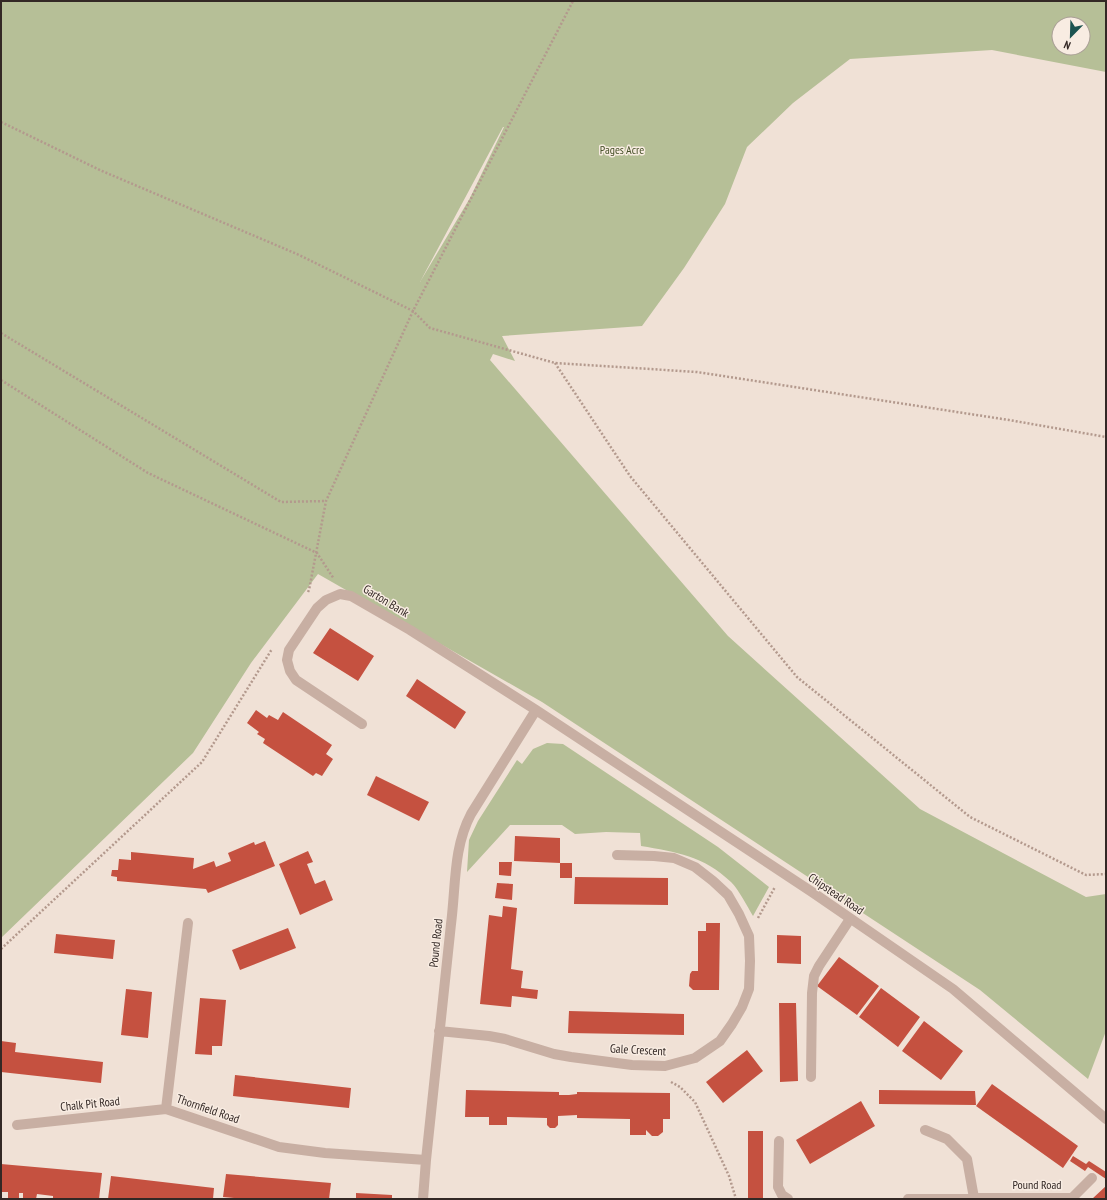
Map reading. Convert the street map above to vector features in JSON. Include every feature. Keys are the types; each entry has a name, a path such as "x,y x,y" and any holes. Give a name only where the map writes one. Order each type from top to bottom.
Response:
{"street":[{"name":"Garton Bank","path":"340,594 351,596 410,630 536,710"},
{"path":"340,594 326,600 317,608 288,650 288,660 290,671 296,680 362,724"},
{"name":"Chipstead Road","path":"536,710 782,873 953,989 1106,1119"},
{"name":"Pound Road","path":"423,1199 458,849 464,828 471,814 536,710"},
{"name":"Gale Crescent","path":"439,1031 489,1036 505,1039 554,1054 632,1065 665,1066 695,1058 720,1041 742,1007 749,989 749,936 739,914 728,895 695,867 674,858 617,855"},
{"path":"811,1077 812,993 814,976 850,919"},
{"name":"Thornfield Road","path":"188,923 166,1109 279,1147 325,1153 426,1160"},
{"name":"Chalk Pit Road","path":"17,1125 166,1109"},
{"path":"925,1130 947,1139 967,1159 974,1199"},
{"path":"779,1141 778,1187 782,1196 788,1199"},
{"name":"Pound Road","path":"908,1199 1072,1198 1092,1178"}],"path":[{"path":"305,596 309,590 326,501 413,311 573,1"},
{"path":"1,122 102,172 297,254 413,311 430,328 555,363 697,372 1009,420 1106,437"},
{"path":"1,333 281,502 326,501"},
{"path":"555,363 630,476 797,678 970,817 1086,875 1106,874"},
{"path":"1,380 148,472 316,553 334,578 340,594"},
{"path":"1,949 202,762 273,646"},
{"path":"749,936 782,873"},
{"path":"665,1066 667,1080 680,1087 695,1102 729,1176 736,1199"}],"green space":[{"name":"Pages Acre","path":"1,1 1106,1 1106,72 992,50 850,59 793,103 747,147 725,204 684,268 642,326 502,336 515,361 493,354 490,360 728,636 920,809 1086,897 1106,894 1106,1031 1088,1079 980,990 542,702 318,574 251,663 193,753 1,938","holes":["504,127 470,198 420,282"]},
{"path":"547,743 563,744 718,847 769,887 753,916 737,889 721,873 689,856 641,846 640,833 606,832 575,834 562,825 510,825 467,872 469,840 478,821 517,760 522,764 533,749"}],"building":[{"path":"330,628 374,656 358,681 313,653"},
{"path":"417,679 466,712 455,729 406,696"},
{"path":"256,710 267,718 269,715 278,720 283,712 332,745 326,754 333,759 322,776 316,773 313,776 263,743 265,739 257,734 259,732 247,723"},
{"path":"376,776 429,802 419,821 367,795"},
{"path":"515,836 560,838 560,863 514,861"},
{"path":"265,841 275,866 208,893 206,889 117,881 117,877 111,876 112,870 118,870 119,859 131,860 131,852 194,858 193,869 214,861 216,867 231,861 228,853 254,842 255,845"},
{"path":"308,851 313,862 307,864 315,884 325,880 333,900 300,915 279,864"},
{"path":"499,862 512,862 511,876 499,875"},
{"path":"560,863 572,863 572,878 560,878"},
{"path":"575,877 668,878 668,905 574,904"},
{"path":"497,883 513,884 512,900 495,898"},
{"path":"503,906 517,908 511,969 523,971 521,988 538,990 537,999 512,996 511,1007 480,1004 489,915 502,917"},
{"path":"706,923 720,923 719,990 693,990 689,986 690,974 692,971 698,971 698,931 706,931"},
{"path":"288,928 296,948 240,970 232,950"},
{"path":"56,934 115,940 113,959 54,953"},
{"path":"777,935 801,936 801,964 777,963"},
{"path":"839,957 879,986 857,1015 817,986"},
{"path":"881,988 920,1017 898,1047 859,1017"},
{"path":"126,989 152,992 148,1038 121,1035"},
{"path":"200,998 226,1000 222,1046 212,1046 212,1055 195,1054"},
{"path":"779,1003 796,1003 798,1081 780,1082"},
{"path":"569,1011 684,1014 684,1035 568,1033"},
{"path":"924,1021 963,1051 941,1080 902,1051"},
{"path":"1,1041 16,1043 15,1052 103,1062 101,1083 1,1072"},
{"path":"747,1050 763,1071 723,1103 706,1082"},
{"path":"235,1075 351,1088 349,1108 233,1096"},
{"path":"992,1084 1078,1146 1063,1168 976,1106"},
{"path":"466,1090 559,1092 559,1095 577,1094 577,1092 670,1093 670,1119 663,1119 663,1132 658,1136 652,1136 646,1130 646,1135 630,1135 630,1119 577,1118 577,1115 558,1116 558,1125 555,1128 550,1128 547,1125 547,1118 507,1117 507,1125 489,1125 489,1117 465,1117"},
{"path":"879,1090 975,1091 976,1105 879,1104"},
{"path":"861,1101 875,1126 810,1164 796,1140"},
{"path":"748,1131 763,1131 763,1199 748,1199"},
{"path":"1073,1156 1086,1164 1089,1161 1106,1172 1106,1179 1088,1167 1085,1171 1070,1161"},
{"path":"1,1164 102,1173 99,1199 53,1199 53,1196 37,1194 36,1199 23,1199 23,1193 19,1193 19,1199 8,1199 8,1192 1,1192"},
{"path":"226,1174 331,1183 329,1199 234,1199 223,1197"},
{"path":"111,1176 214,1188 213,1199 108,1199"},
{"path":"1106,1186 1106,1199 1092,1199"},
{"path":"356,1193 392,1195 392,1199 356,1199"}]}
